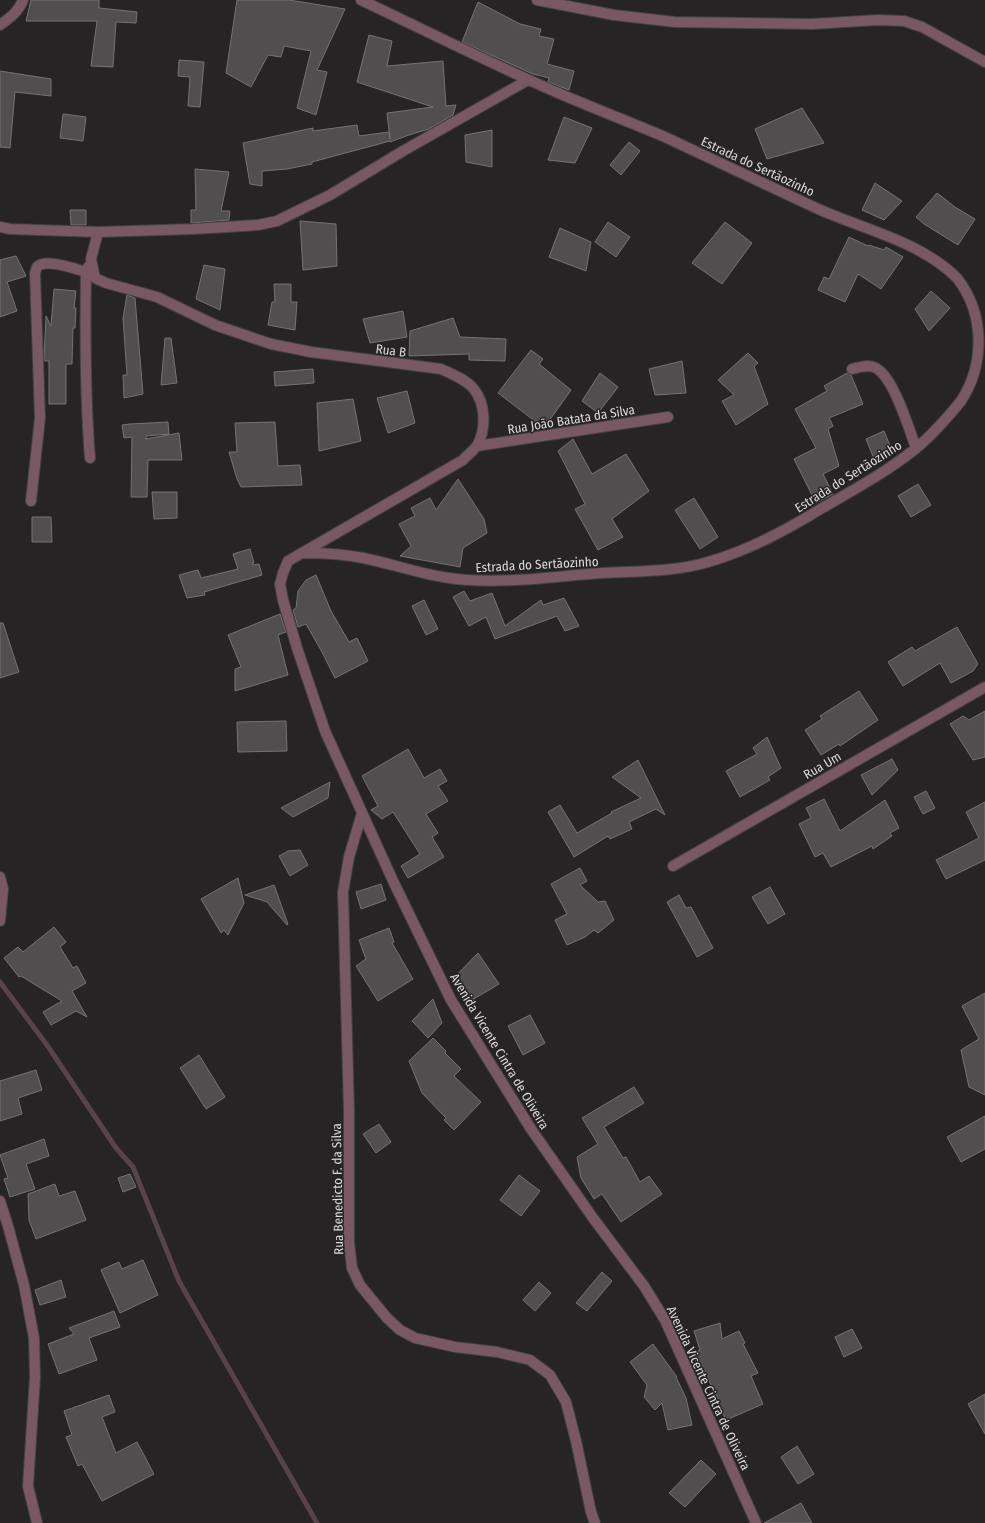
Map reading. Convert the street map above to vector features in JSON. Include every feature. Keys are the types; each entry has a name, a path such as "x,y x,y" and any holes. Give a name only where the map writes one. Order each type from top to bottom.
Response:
{"street":[{"path":"0,25 18,10 23,0"},
{"name":"Estrada do Sertãozinho","path":"303,553 329,553 365,558 422,573 464,580 504,581 661,570 706,563 742,550 790,527 874,478 916,448 956,408 969,392 979,373 984,356 985,340 983,320 971,296 957,278 932,258 901,241 830,215 663,137 528,80 361,0"},
{"path":"537,0 614,15 675,22 812,24 878,20 904,21 922,27 985,62"},
{"path":"0,227 10,229 98,232 194,230 258,225 277,221 330,195 403,151 528,80"},
{"name":"Rua B","path":"98,232 91,259 95,278 106,283 156,297 215,325 271,344 311,352 441,369 460,378 473,388 480,400 483,417 483,430 477,446 463,460 303,553"},
{"path":"90,458 85,360 86,272 91,259"},
{"path":"31,500 40,418 35,273 37,267 42,264 50,263 86,272"},
{"path":"852,369 867,366 875,368 882,373 898,399 916,448"},
{"name":"Rua João Batata da Silva","path":"477,446 668,417"},
{"name":"Avenida Vicente Cintra de Oliveira","path":"303,553 288,561 282,573 280,584 282,600 325,731 394,883 451,1000 531,1129 593,1218 644,1286 665,1320 756,1523"},
{"name":"Rua Um","path":"673,866 985,687"},
{"name":"Rua Benedicto F. da Silva","path":"362,813 349,856 343,892 349,1111 349,1242 352,1268 360,1285 387,1318 400,1330 415,1338 455,1347 497,1352 530,1360 550,1375 566,1402 591,1512 595,1523"},
{"path":"0,877 3,889 0,921"},
{"path":"0,1202 24,1285 34,1338 35,1377 28,1486 37,1523"}],"building":[{"path":"31,0 99,0 99,8 137,12 136,23 116,22 113,67 91,66 97,21 26,21"},
{"path":"237,0 289,0 345,9 317,70 327,72 316,115 297,108 311,51 284,46 281,57 268,55 251,87 226,73"},
{"path":"478,2 520,24 541,29 539,36 554,39 547,64 574,71 569,90 548,82 549,78 533,74 462,42"},
{"path":"369,35 392,41 387,66 443,61 446,106 456,105 453,115 429,129 390,142 312,162 312,164 287,169 262,171 262,186 250,184 243,143 313,128 313,131 357,125 359,136 389,132 390,139 387,113 433,107 357,82"},
{"path":"179,60 204,62 200,107 188,106 190,77 178,76"},
{"path":"0,71 51,79 51,96 15,92 10,148 0,147"},
{"path":"802,108 824,143 767,159 755,129"},
{"path":"63,114 86,117 83,141 60,138"},
{"path":"564,117 592,128 575,163 548,160"},
{"path":"492,130 492,167 466,162 465,135"},
{"path":"629,142 640,151 621,175 610,165"},
{"path":"195,169 229,172 221,211 230,211 229,220 191,223 191,210 196,210"},
{"path":"875,183 902,201 884,220 862,210"},
{"path":"937,193 955,207 975,219 958,245 924,224 916,217"},
{"path":"70,210 86,210 86,225 71,225"},
{"path":"300,221 336,224 337,266 303,270"},
{"path":"608,222 630,237 616,257 595,242"},
{"path":"725,222 752,243 722,284 692,263"},
{"path":"560,228 591,242 586,271 549,257"},
{"path":"849,237 868,246 869,245 884,250 886,247 903,257 881,289 858,274 845,302 818,290 824,277 829,279"},
{"path":"16,256 26,276 7,282 17,311 0,317 0,260"},
{"path":"204,265 225,269 220,310 196,299"},
{"path":"274,284 291,284 291,302 297,302 295,330 268,325 272,302 275,302"},
{"path":"54,289 76,291 72,364 66,364 66,404 49,404 49,361 45,361 44,359 46,316 51,326"},
{"path":"931,291 950,308 929,331 915,309"},
{"path":"127,295 135,298 143,394 124,398 123,375 127,375 123,318"},
{"path":"403,311 407,337 370,343 363,319"},
{"path":"453,318 460,337 506,339 505,361 469,360 469,354 409,356 410,331"},
{"path":"165,338 171,338 177,383 161,385"},
{"path":"531,350 543,359 539,364 571,390 544,428 498,393"},
{"path":"748,353 758,363 754,366 768,404 736,425 722,401 734,395 718,380"},
{"path":"682,361 686,393 655,395 649,369"},
{"path":"313,369 314,383 275,386 274,372"},
{"path":"600,373 618,387 598,413 582,401"},
{"path":"847,373 851,375 863,404 829,418 833,426 828,429 839,466 823,474 833,494 816,503 794,459 816,448 795,409 827,391 824,386"},
{"path":"407,391 415,423 388,433 377,398"},
{"path":"353,399 361,441 319,451 317,403"},
{"path":"168,422 169,434 146,436 146,439 179,433 182,460 148,460 147,497 131,497 132,437 124,438 122,425"},
{"path":"275,422 278,466 300,465 302,485 241,487 229,452 237,452 235,423"},
{"path":"884,431 893,453 875,461 866,439"},
{"path":"573,439 592,474 626,454 649,491 612,519 623,537 598,550 575,509 585,504 558,451"},
{"path":"458,479 484,519 487,533 463,548 460,567 400,556 411,546 399,524 415,516 411,508 430,498 436,510"},
{"path":"918,484 931,505 911,517 898,496"},
{"path":"152,492 177,492 177,518 154,519"},
{"path":"694,498 718,537 700,549 675,510"},
{"path":"32,517 51,517 52,542 32,542"},
{"path":"250,549 254,563 252,563 253,565 259,564 262,575 204,592 205,595 187,598 179,575 198,570 201,578 238,569 233,554"},
{"path":"316,575 331,611 349,642 357,638 368,661 335,678 306,624 298,627 293,610 296,608 298,591 306,580"},
{"path":"464,591 470,601 492,593 505,626 541,600 543,605 564,598 579,626 565,631 557,616 495,639 486,617 469,626 453,597"},
{"path":"424,600 438,629 426,635 412,606"},
{"path":"280,614 286,632 278,635 288,675 235,691 235,669 241,667 228,635"},
{"path":"0,623 3,623 19,672 0,678"},
{"path":"957,627 978,664 973,671 951,683 940,663 903,686 888,662 912,647 915,651"},
{"path":"859,691 878,720 840,746 839,744 821,755 805,730 822,719 820,716"},
{"path":"985,711 985,757 973,760 950,724 963,716 969,720"},
{"path":"286,721 287,751 238,752 237,722"},
{"path":"767,737 781,768 768,777 770,780 740,797 726,771 757,754 753,748"},
{"path":"408,749 424,778 440,769 447,781 438,786 448,801 426,814 438,833 432,837 444,857 408,878 401,866 420,854 393,812 382,819 371,810 378,806 362,776"},
{"path":"892,759 898,770 872,795 861,775"},
{"path":"638,760 665,815 656,809 629,822 632,829 610,839 608,836 574,857 548,812 560,805 577,833 612,813 611,812 641,798 612,777"},
{"path":"330,782 328,798 293,817 281,808"},
{"path":"926,791 935,808 923,814 914,797"},
{"path":"824,799 840,831 885,800 899,828 890,833 892,836 873,849 872,846 831,867 823,853 815,857 799,824 811,818 806,808"},
{"path":"985,802 985,860 946,879 936,860 979,838 966,812"},
{"path":"300,850 308,865 290,876 279,856 288,851"},
{"path":"580,868 587,881 580,885 598,902 605,901 614,920 598,933 594,930 585,937 567,945 555,920 567,914 551,884"},
{"path":"238,878 244,903 228,935 224,930 221,933 201,899"},
{"path":"381,884 386,900 361,909 356,892"},
{"path":"274,885 288,924 287,925 267,902 245,895"},
{"path":"770,887 785,914 768,924 752,897"},
{"path":"679,895 686,908 691,907 713,948 697,957 667,902"},
{"path":"54,927 66,942 60,947 73,968 77,966 86,983 72,991 87,1017 76,1011 51,1025 43,1012 62,1001 21,976 19,977 4,958 18,947 23,952"},
{"path":"389,928 394,942 392,943 413,979 378,1001 356,966 366,959 359,940"},
{"path":"478,953 499,984 472,1000 452,980"},
{"path":"985,993 985,1095 969,1087 961,1050 979,1039 962,1006"},
{"path":"433,999 442,1023 428,1038 412,1021"},
{"path":"530,1015 545,1043 523,1055 508,1026"},
{"path":"433,1038 461,1069 454,1076 481,1102 454,1130 444,1120 446,1118 422,1093 409,1061"},
{"path":"199,1055 225,1097 206,1109 180,1068"},
{"path":"36,1070 42,1090 18,1098 22,1114 0,1121 0,1081"},
{"path":"634,1087 644,1103 604,1127 623,1158 626,1157 640,1182 649,1176 662,1194 621,1222 602,1194 594,1199 581,1178 577,1157 598,1144 582,1118"},
{"path":"985,1116 985,1149 961,1162 947,1137"},
{"path":"379,1124 391,1142 376,1153 363,1134"},
{"path":"44,1139 49,1156 26,1164 35,1189 10,1197 4,1179 8,1178 0,1155"},
{"path":"130,1174 136,1187 123,1192 118,1178"},
{"path":"519,1175 540,1191 521,1216 500,1200"},
{"path":"55,1184 59,1196 75,1191 86,1220 36,1239 29,1220 28,1194"},
{"path":"143,1260 158,1295 120,1313 101,1270 119,1262 122,1269"},
{"path":"602,1272 612,1281 587,1311 576,1303"},
{"path":"61,1280 66,1297 40,1305 35,1290"},
{"path":"539,1282 551,1293 535,1311 523,1300"},
{"path":"114,1311 120,1327 89,1338 97,1360 59,1374 48,1344 74,1334 69,1328"},
{"path":"720,1323 722,1339 739,1331 745,1343 743,1344 758,1373 751,1376 763,1404 726,1420 718,1399 701,1365 698,1366 692,1354 700,1350 694,1331"},
{"path":"852,1329 862,1348 844,1357 835,1337"},
{"path":"653,1344 677,1377 686,1398 692,1425 668,1430 662,1403 655,1410 644,1397 647,1385 630,1362"},
{"path":"985,1394 985,1434 968,1404"},
{"path":"109,1395 115,1412 102,1417 116,1453 137,1442 154,1474 102,1501 82,1464 78,1466 66,1437 72,1435 64,1411"},
{"path":"797,1446 814,1474 798,1484 781,1457"},
{"path":"701,1460 716,1474 685,1507 669,1493"},
{"path":"801,1503 812,1523 764,1523"}],"waterway":[{"path":"0,982 47,1045 116,1148 133,1167 179,1281 317,1523"}]}
